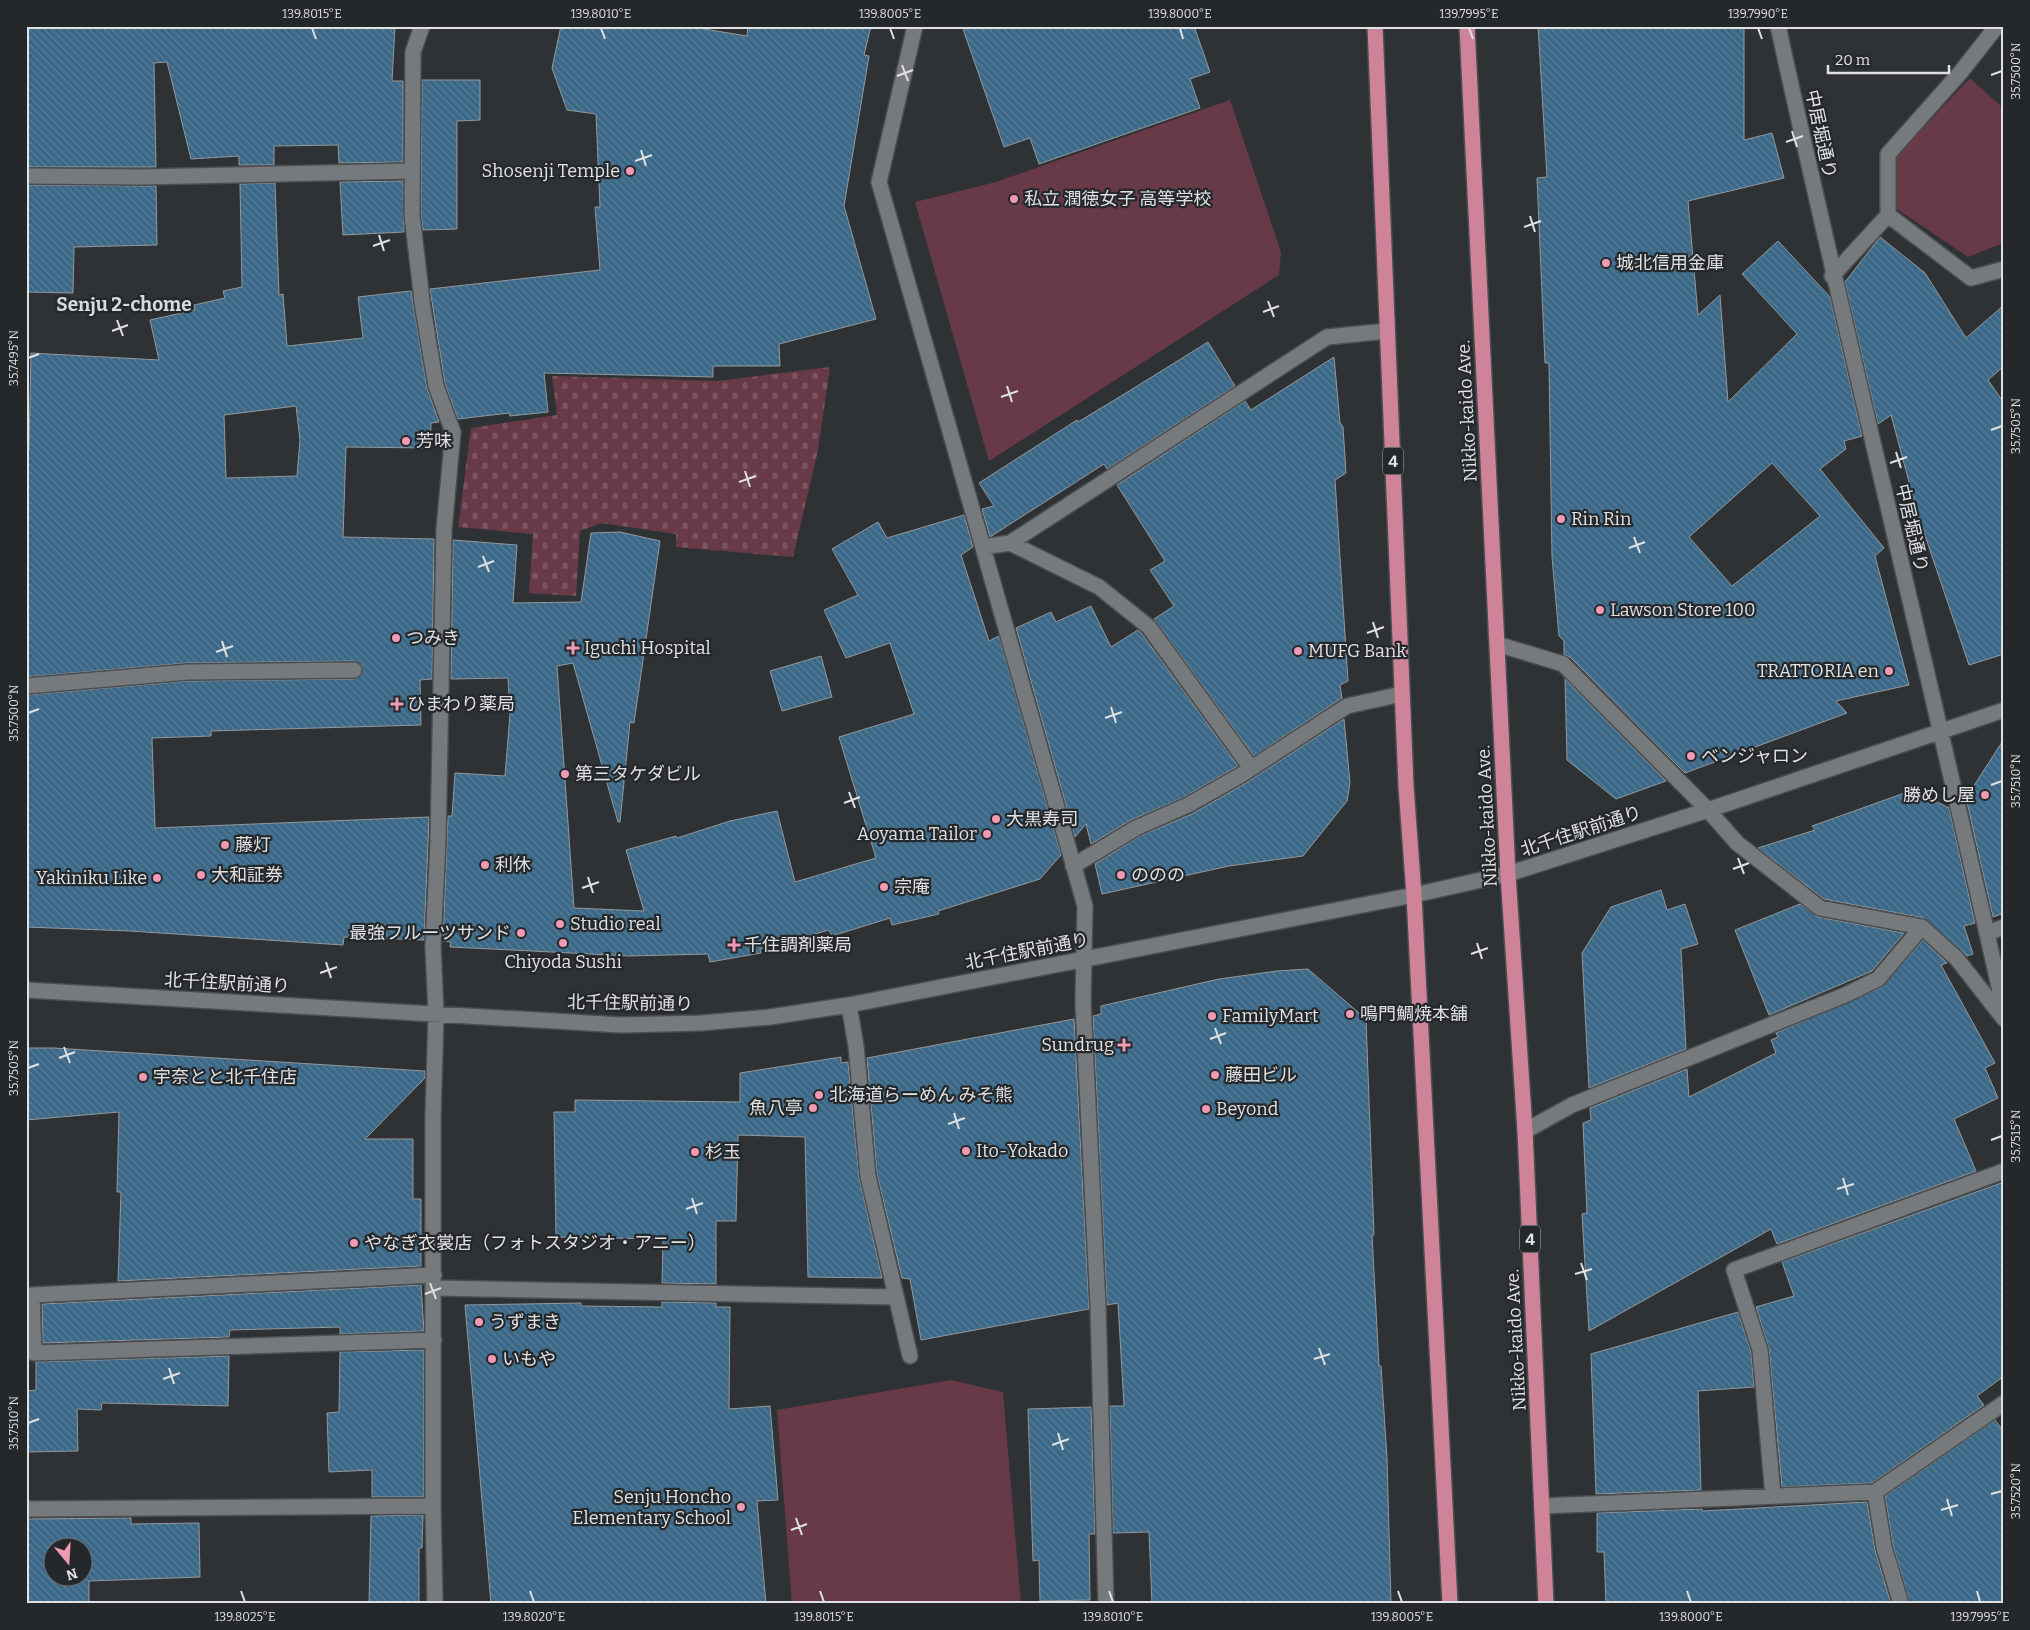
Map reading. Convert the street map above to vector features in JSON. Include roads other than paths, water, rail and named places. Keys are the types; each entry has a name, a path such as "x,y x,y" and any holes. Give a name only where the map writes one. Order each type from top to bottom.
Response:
{"highway":[{"name":"4","path":"1375,26 1402,694 1450,1604"},
{"name":"Nikko-kaido Ave.","path":"1467,26 1508,874 1525,1131 1546,1604"}],"street":[{"path":"422,26 413,52 412,215 423,309 436,386 452,432 444,530 438,842 433,946 436,1014 433,1506 435,1604"},
{"path":"915,26 879,182 1085,906 1083,1003 1098,1306 1106,1604"},
{"name":"中居堀通り","path":"1778,26 1832,276 1942,732 2004,1009"},
{"path":"1832,276 1888,215 1888,154 1960,73 1997,26"},
{"path":"26,176 144,177 412,171"},
{"path":"1888,215 1971,278 2004,269"},
{"path":"983,546 1010,543 1327,337 1387,331"},
{"path":"1010,543 1099,587 1149,627 1246,772"},
{"path":"1497,644 1563,664 1708,810 1737,843 1820,908 1922,927 1957,959 2004,1019"},
{"path":"26,686 188,672 354,670"},
{"path":"1074,866 1136,828 1188,805 1246,772 1347,706 1402,694"},
{"name":"北千住駅前通り","path":"26,990 621,1025 701,1024 770,1017 848,1005 1414,896 1508,874 1708,810 2004,710"},
{"path":"1525,1131 1572,1105 1845,996 1878,979 1922,927"},
{"path":"1987,933 2004,927"},
{"path":"848,1005 856,1046 868,1176 910,1356"},
{"path":"1772,1496 1760,1350 1734,1270 2004,1171"},
{"path":"434,1340 34,1353 30,1344 32,1295 434,1281 896,1297"},
{"path":"1542,1506 1875,1492 2004,1403"},
{"path":"1875,1492 1884,1547 1901,1604"},
{"path":"26,1509 433,1506"}],"place":[{"name":"Shosenji Temple","path":"630,171"},
{"name":"私立 潤徳女子 高等学校","path":"1014,199"},
{"name":"城北信用金庫","path":"1606,263"},
{"name":"芳味","path":"406,441"},
{"name":"Rin Rin","path":"1561,519"},
{"name":"Lawson Store 100","path":"1600,610"},
{"name":"つみき","path":"396,638"},
{"name":"Iguchi Hospital","path":"573,648"},
{"name":"MUFG Bank","path":"1298,651"},
{"name":"TRATTORIA en","path":"1889,671"},
{"name":"ひまわり薬局","path":"397,704"},
{"name":"ベンジャロン","path":"1691,756"},
{"name":"第三タケダビル","path":"565,774"},
{"name":"勝めし屋","path":"1985,795"},
{"name":"大黒寿司","path":"996,819"},
{"name":"Aoyama Tailor","path":"987,834"},
{"name":"藤灯","path":"225,845"},
{"name":"利休","path":"485,865"},
{"name":"大和証券","path":"201,875"},
{"name":"ののの","path":"1121,875"},
{"name":"Yakiniku Like","path":"157,878"},
{"name":"宗庵","path":"884,887"},
{"name":"Studio real","path":"560,924"},
{"name":"最強フルーツサンド","path":"521,933"},
{"name":"Chiyoda Sushi","path":"563,943"},
{"name":"千住調剤薬局","path":"734,945"},
{"name":"鳴門鯛焼本舗","path":"1350,1014"},
{"name":"FamilyMart","path":"1212,1016"},
{"name":"Sundrug","path":"1124,1045"},
{"name":"藤田ビル","path":"1215,1075"},
{"name":"宇奈とと北千住店","path":"143,1077"},
{"name":"北海道らーめん みそ熊","path":"819,1095"},
{"name":"魚八亭","path":"813,1108"},
{"name":"Beyond","path":"1206,1109"},
{"name":"Ito-Yokado","path":"966,1151"},
{"name":"杉玉","path":"695,1152"},
{"name":"やなぎ衣裳店（フォトスタジオ・アニー）","path":"354,1243"},
{"name":"うずまき","path":"479,1322"},
{"name":"いもや","path":"492,1359"},
{"name":"Senju Honcho Elementary School","path":"741,1507"}],"district":[{"name":"Senju 2-chome","path":"124,304"}]}
